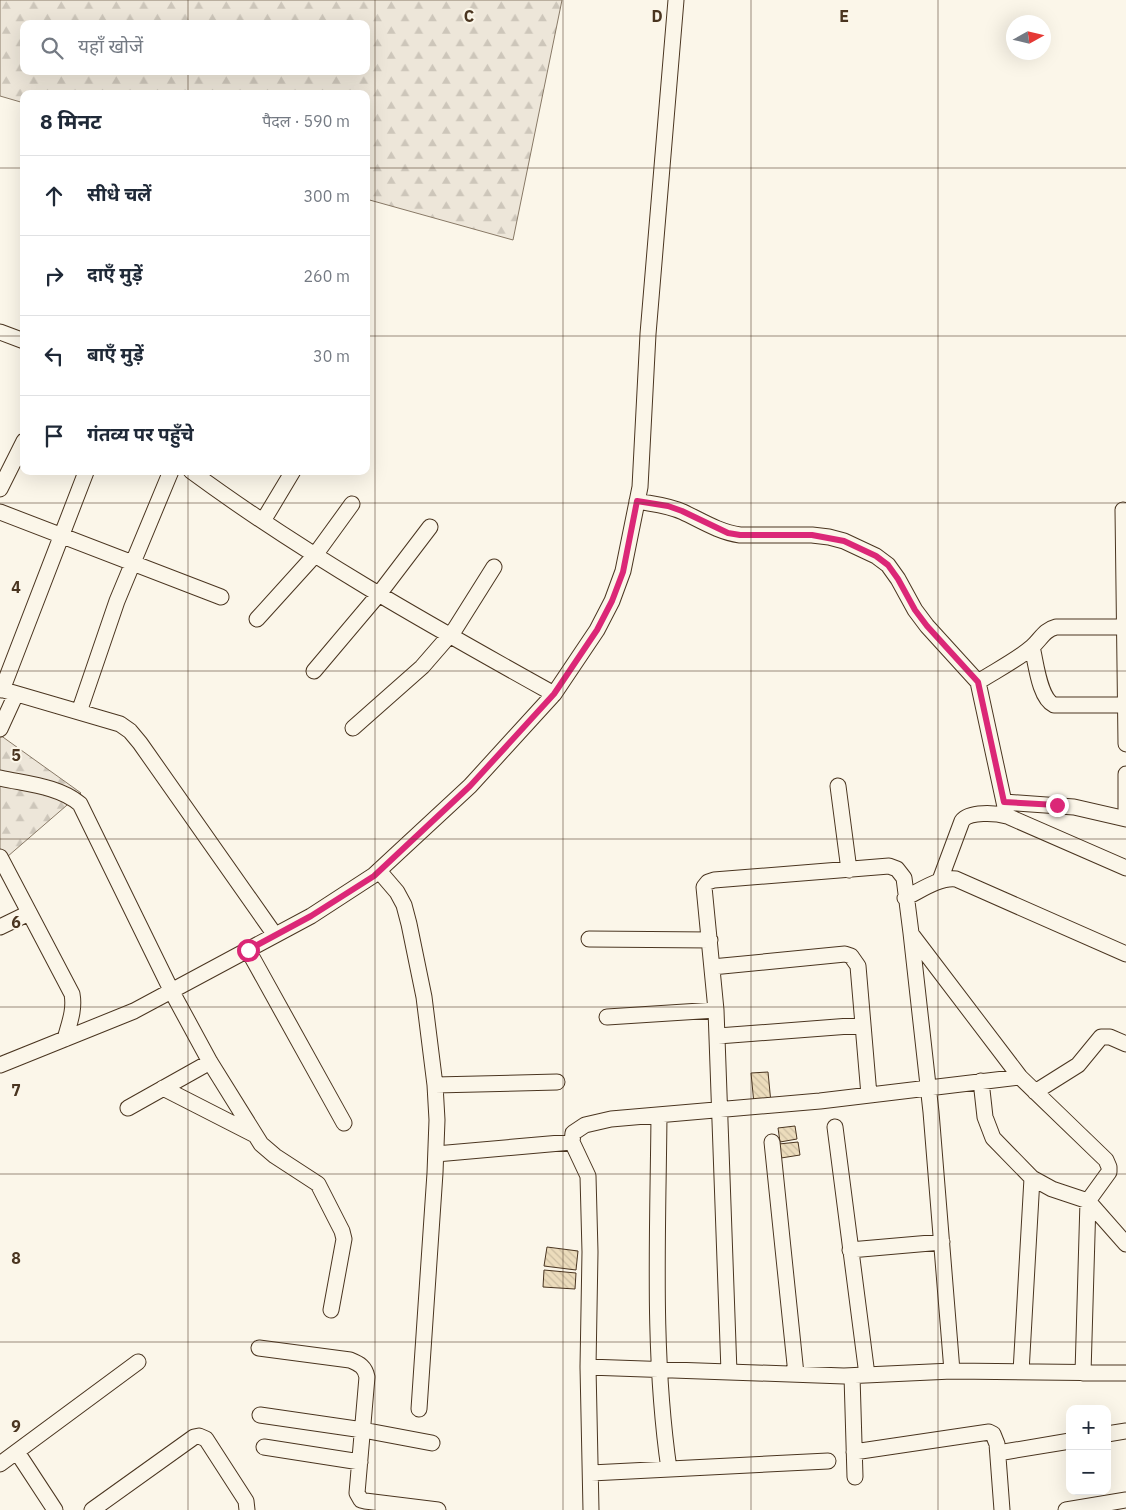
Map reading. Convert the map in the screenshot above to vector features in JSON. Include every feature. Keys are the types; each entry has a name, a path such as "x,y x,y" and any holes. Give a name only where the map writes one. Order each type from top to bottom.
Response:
{"street":[{"path":"0,1066 134,1011 172,992 311,916 379,871 470,786 554,694 597,630 612,601 623,572 640,487 648,334 676,0"},
{"path":"0,332 20,340"},
{"path":"0,489 20,449"},
{"path":"0,729 6,691 85,475"},
{"path":"79,712 116,601 169,475"},
{"path":"197,475 314,555 449,635 554,694"},
{"path":"263,521 292,475"},
{"path":"637,501 668,506 728,533 740,535 812,535 829,537 844,541 876,556 888,565 927,626 978,682 1005,809"},
{"path":"257,619 314,555 352,504"},
{"path":"1123,510 1126,744"},
{"path":"0,512 221,597"},
{"path":"314,671 379,594 430,527"},
{"path":"353,728 422,667 449,635 494,567"},
{"path":"978,682 1032,647 1045,632 1056,627 1125,627"},
{"path":"1032,647 1043,692 1049,703 1054,705 1126,706"},
{"path":"6,691 120,724 130,731 275,935"},
{"path":"940,880 964,818 990,814 1005,809 1074,807 1126,819 1126,774"},
{"path":"0,778 61,792 71,796 80,804 172,992 210,1062 261,1144 274,1156 318,1184 342,1231 344,1247 331,1310"},
{"path":"838,786 849,870"},
{"path":"1005,809 1126,868"},
{"path":"0,857 72,994 72,1013 65,1039"},
{"path":"729,1372 718,1036 704,887 708,882 714,880 889,866 897,869 904,878 905,898 911,933 928,1088 952,1371"},
{"path":"379,871 397,892 406,915 424,997 435,1085 436,1154 418,1409"},
{"path":"905,898 940,880 956,879 1126,954"},
{"path":"0,928 29,913"},
{"path":"911,933 1020,1077 1106,1160 1109,1172 1088,1201 1083,1373"},
{"path":"589,939 710,940"},
{"path":"248,950 344,1123"},
{"path":"712,967 845,954 851,956 858,966 868,1095"},
{"path":"607,1017 716,1010"},
{"path":"718,1036 863,1025"},
{"path":"1036,1092 1078,1065 1101,1037 1110,1037 1126,1044"},
{"path":"128,1108 210,1062"},
{"path":"591,1510 588,1367 590,1252 588,1176 587,1170 572,1142 573,1133 585,1126 611,1120 820,1101 1020,1077"},
{"path":"981,1081 985,1117 993,1138 1032,1178 1052,1189 1088,1201 1126,1244"},
{"path":"435,1085 557,1082"},
{"path":"163,1088 256,1135"},
{"path":"659,1115 658,1369 669,1469"},
{"path":"835,1127 850,1250 859,1375 854,1452 855,1477"},
{"path":"436,1154 572,1142"},
{"path":"772,1142 796,1374"},
{"path":"1021,1372 1032,1178"},
{"path":"850,1250 942,1242"},
{"path":"258,1348 350,1360 359,1363 365,1369 367,1377 357,1493 361,1500 438,1510"},
{"path":"0,1464 138,1362"},
{"path":"588,1367 859,1375 952,1371 1126,1373"},
{"path":"260,1414 432,1443"},
{"path":"1111,1433 1126,1431"},
{"path":"854,1452 989,1432 996,1438 1002,1510"},
{"path":"92,1510 194,1437 199,1436 206,1439 246,1501 247,1510"},
{"path":"998,1453 1066,1442"},
{"path":"264,1447 360,1462"},
{"path":"18,1452 55,1510"},
{"path":"591,1474 828,1461"},
{"path":"1066,1510 1126,1500"}],"green space":[{"path":"0,0 562,0 513,240 370,200 370,90 20,90 20,102 0,96"},
{"path":"0,735 81,793 0,863"}],"building":[{"path":"768,1072 771,1103 754,1104 751,1073"},
{"path":"795,1126 797,1139 780,1142 778,1128"},
{"path":"798,1142 800,1155 781,1158 779,1144"},
{"path":"547,1247 578,1251 576,1270 544,1266"},
{"path":"544,1270 576,1273 575,1289 543,1287"}],"route":[{"path":"248,950 311,916 374,876 470,786 554,694 597,630 612,601 623,572 637,501 668,506 728,533 740,535 812,535 829,537 844,541 876,556 888,565 927,626 978,682 1004,802 1057,805"}]}
